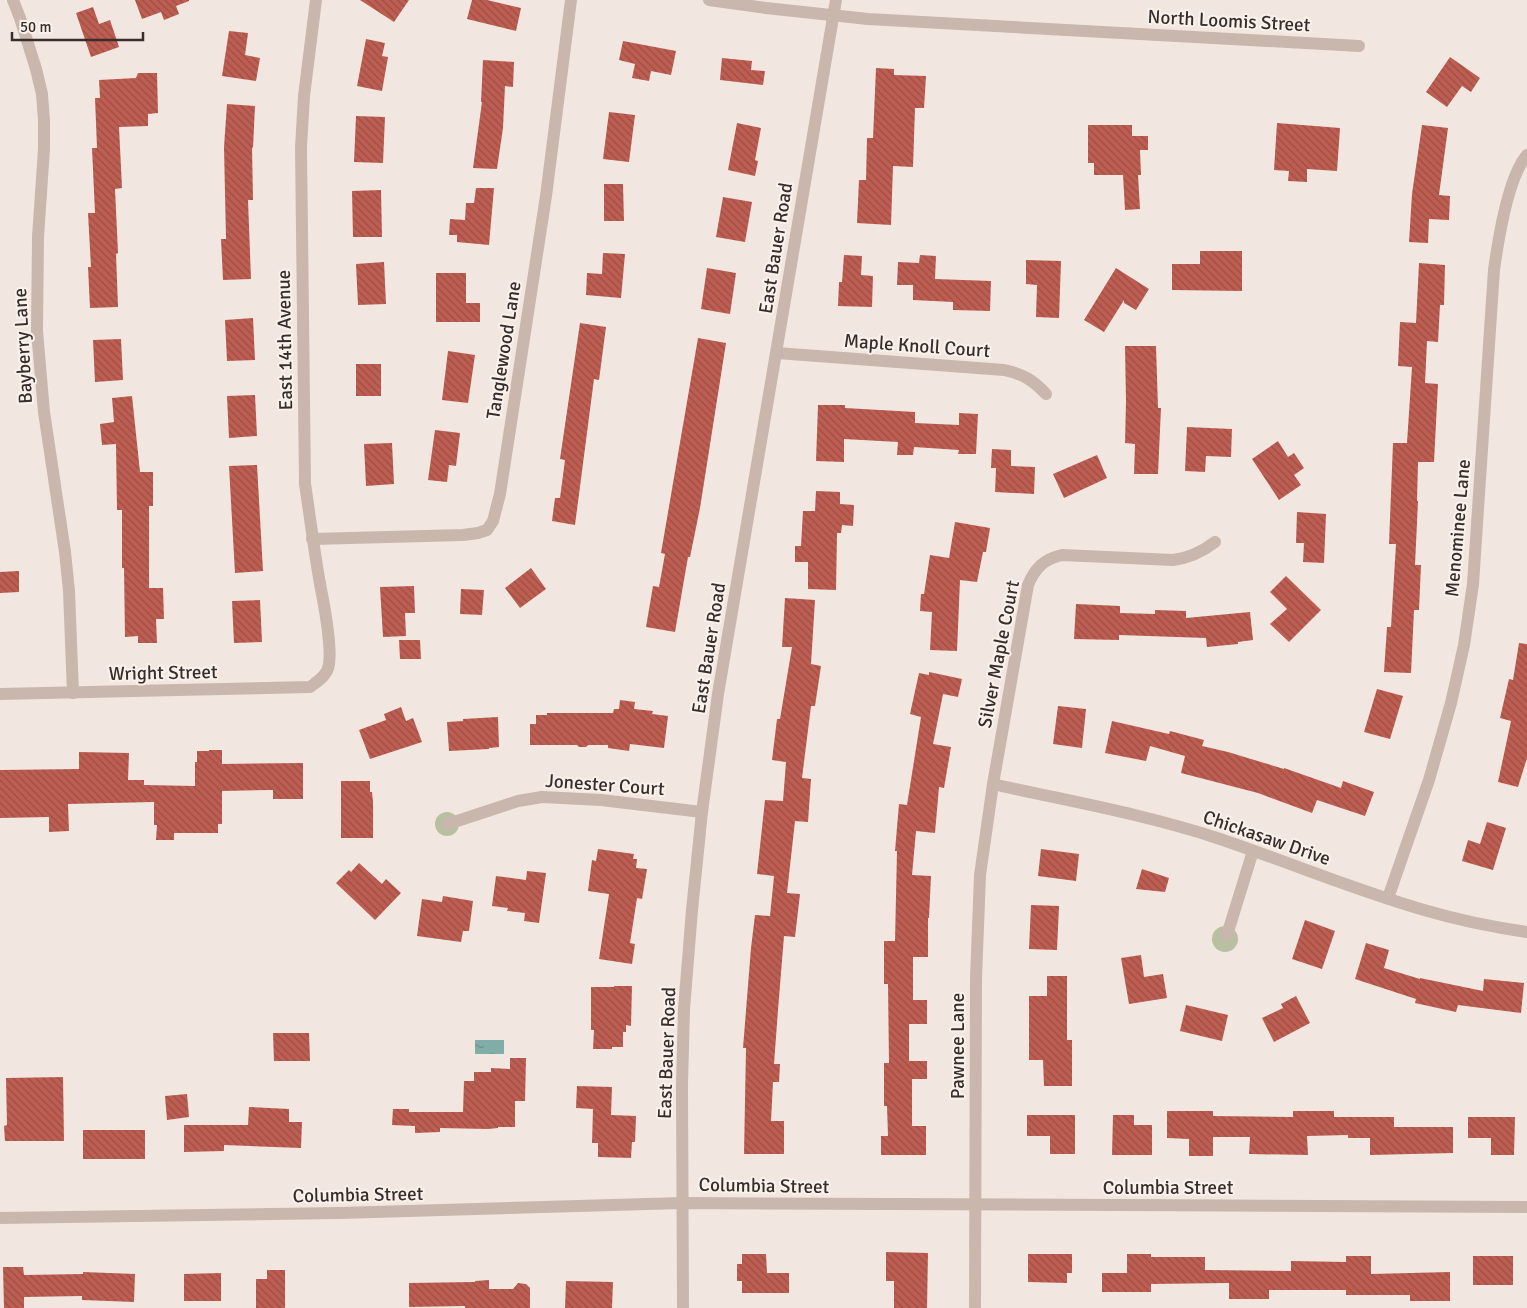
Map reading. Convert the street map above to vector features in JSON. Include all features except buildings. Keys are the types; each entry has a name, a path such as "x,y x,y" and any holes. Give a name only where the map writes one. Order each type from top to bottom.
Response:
{"street":[{"name":"Bayberry Lane","path":"13,0 36,69 42,94 44,149 38,237 37,331 44,412 69,591 73,693"},
{"name":"East 14th Avenue","path":"316,0 304,96 300,147 306,484 312,538 330,652 329,666 322,677"},
{"name":"Tanglewood Lane","path":"312,538 463,535 487,530 493,521 500,494 546,196 571,0"},
{"name":"North Loomis Street","path":"709,0 833,16 1359,46"},
{"name":"East Bauer Road","path":"683,1308 682,1085 684,1009 702,812 718,694 836,0"},
{"name":"Menominee Lane","path":"1388,898 1429,780 1452,703 1464,645 1473,584 1494,270 1499,231 1514,181 1522,160 1527,155"},
{"name":"Maple Knoll Court","path":"777,353 1004,370 1030,378 1046,394"},
{"name":"Silver Maple Court","path":"993,784 1028,585 1033,573 1045,561 1062,555 1173,560 1184,559 1196,554 1215,542"},
{"name":"Wright Street","path":"0,694 310,687 322,677"},
{"name":"Chickasaw Drive","path":"993,784 1165,823 1216,838 1388,898 1462,920 1527,932"},
{"name":"Pawnee Lane","path":"975,1308 977,932 982,866 993,784"},
{"name":"Jonester Court","path":"448,824 518,801 542,797 601,800 702,812"},
{"path":"1227,935 1252,851"},
{"name":"Columbia Street","path":"0,1218 340,1213 682,1203 976,1206 1527,1207"}],"green space":[{"path":"447,812 456,815 459,824 456,833 447,836 438,833 435,824 438,815"},
{"path":"1225,926 1234,930 1238,939 1234,948 1225,952 1216,948 1212,939 1216,930"}],"water":[{"path":"475,1040 504,1040 504,1054 475,1054"}]}
